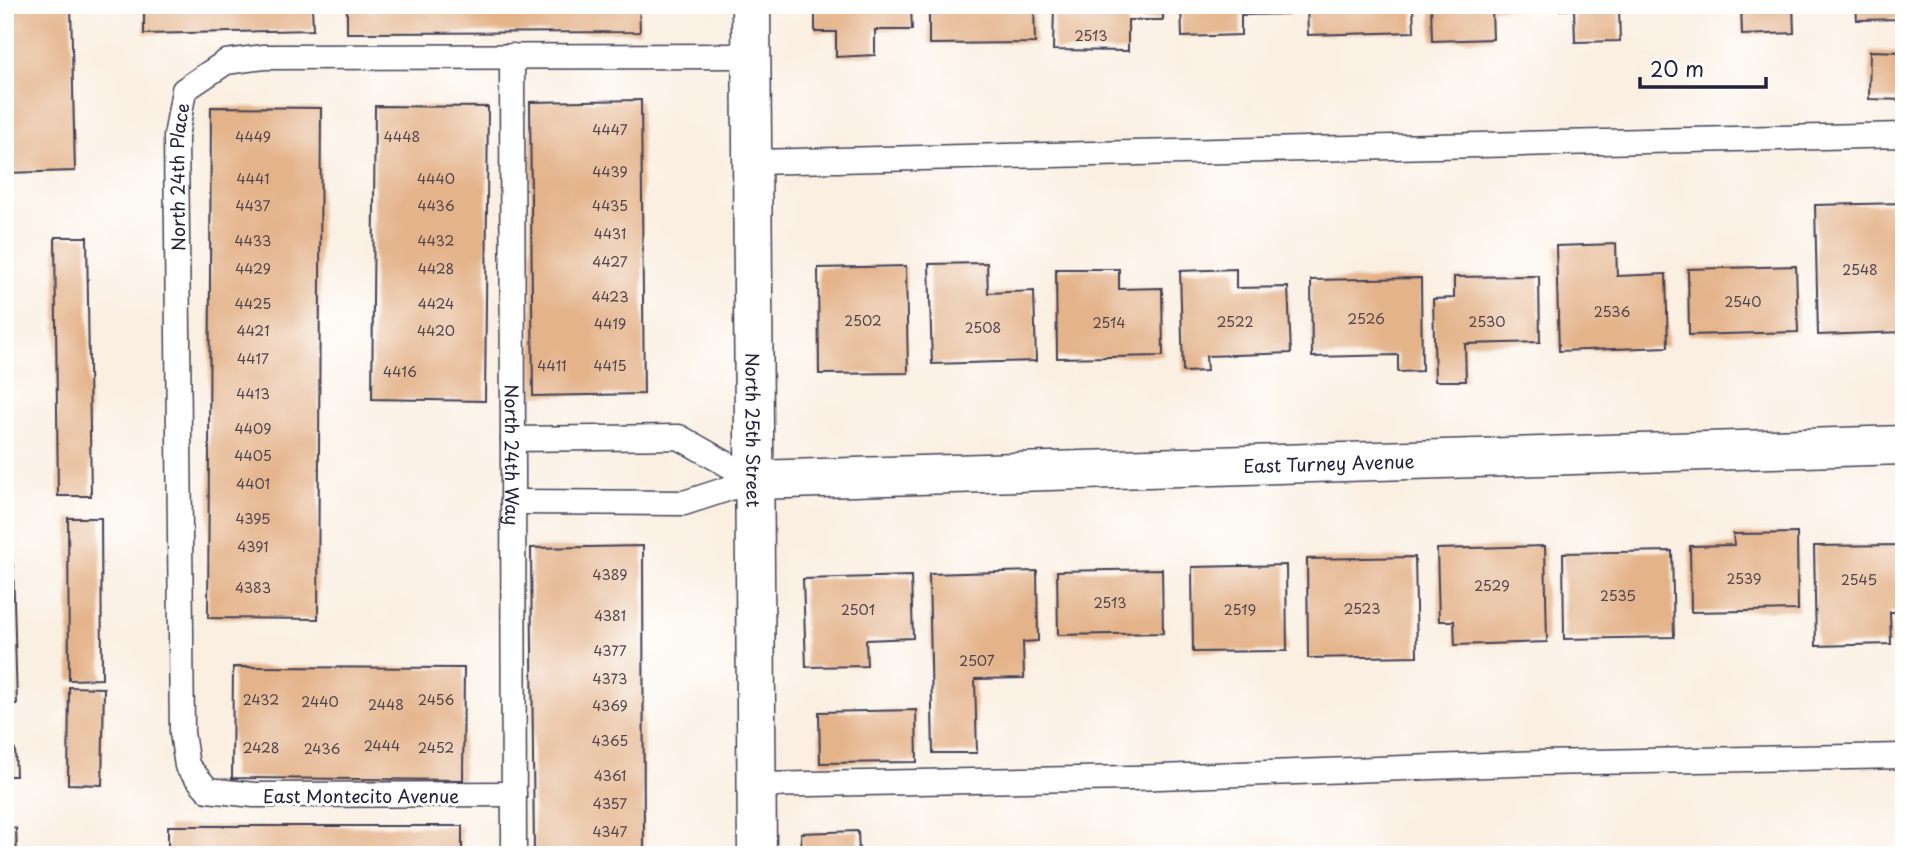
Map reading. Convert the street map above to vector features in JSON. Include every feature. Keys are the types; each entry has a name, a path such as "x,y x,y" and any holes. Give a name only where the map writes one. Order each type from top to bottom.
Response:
{"street":[{"name":"North 25th Street","path":"751,5 757,855"},
{"name":"East Turney Avenue","path":"755,480 1904,445"}],"lane":[{"name":"North 24th Way","path":"512,56 514,855"},
{"name":"North 24th Place","path":"208,790 187,766 182,733 176,136 184,90 226,62 264,57 751,56"},
{"path":"752,162 1904,135"},
{"path":"513,439 679,437 755,480"},
{"path":"513,502 684,503 755,480"},
{"path":"757,785 1133,778 1541,763 1904,756"},
{"name":"East Montecito Avenue","path":"208,790 254,795 514,794"}],"building":[{"path":"5,5 71,5 75,171 5,173"},
{"path":"144,5 312,5 313,30 144,34"},
{"path":"347,5 639,5 640,32 347,33"},
{"path":"815,5 911,5 912,30 875,30 875,55 836,57 836,32 815,32"},
{"path":"929,5 1034,5 1035,43 929,44"},
{"path":"1054,5 1163,5 1163,20 1128,20 1128,51 1053,50"},
{"path":"1181,5 1288,5 1288,14 1241,15 1241,35 1182,37"},
{"path":"1307,5 1413,5 1414,32 1308,35"},
{"path":"1431,5 1536,5 1536,8 1492,9 1493,39 1432,41"},
{"path":"1560,5 1660,5 1660,8 1619,9 1620,41 1575,42 1574,9 1560,10"},
{"path":"1741,5 1793,5 1794,33 1742,35"},
{"path":"1856,5 1904,5 1904,19 1857,20"},
{"path":"1870,51 1904,52 1904,100 1869,99"},
{"path":"641,100 644,394 533,396 530,102"},
{"path":"375,106 488,107 485,401 372,399"},
{"path":"211,107 321,108 318,619 208,618"},
{"path":"1904,203 1904,332 1818,335 1815,205"},
{"path":"5,212 8,212 9,243 5,243"},
{"path":"55,237 87,237 91,496 58,496"},
{"path":"1616,244 1617,276 1666,274 1668,347 1559,351 1556,246"},
{"path":"987,263 988,293 1034,291 1036,361 932,364 929,264"},
{"path":"906,266 908,373 819,374 818,268"},
{"path":"1796,266 1798,332 1689,335 1688,269"},
{"path":"1056,269 1119,269 1119,289 1162,288 1163,356 1057,358"},
{"path":"1236,269 1236,288 1288,287 1291,353 1206,356 1207,371 1183,372 1180,271"},
{"path":"1539,276 1540,342 1465,344 1466,381 1435,381 1433,299 1454,298 1454,277"},
{"path":"1421,278 1422,371 1398,372 1398,355 1312,357 1311,280"},
{"path":"68,518 101,518 102,679 69,680"},
{"path":"1797,533 1798,610 1691,612 1690,546 1734,545 1733,534"},
{"path":"1904,545 1904,612 1890,612 1891,644 1816,646 1814,546"},
{"path":"643,546 644,855 534,855 531,548"},
{"path":"1545,546 1547,642 1455,645 1454,621 1439,621 1437,549"},
{"path":"1672,551 1674,637 1564,639 1563,553"},
{"path":"1415,557 1417,656 1308,658 1307,559"},
{"path":"5,565 13,565 17,704 5,704"},
{"path":"1286,565 1287,651 1193,652 1192,567"},
{"path":"1162,569 1163,633 1058,635 1057,571"},
{"path":"1037,571 1038,641 1023,642 1024,678 975,679 977,753 933,753 929,574"},
{"path":"911,576 913,638 866,640 867,666 806,667 803,579"},
{"path":"233,667 464,668 463,780 232,778"},
{"path":"69,687 104,688 102,785 68,784"},
{"path":"916,710 917,762 820,763 819,712"},
{"path":"5,745 15,749 16,776 5,776"},
{"path":"168,826 462,826 462,855 168,855"},
{"path":"16,828 17,855 5,855 5,829"},
{"path":"858,831 859,855 802,855 801,833"}]}
